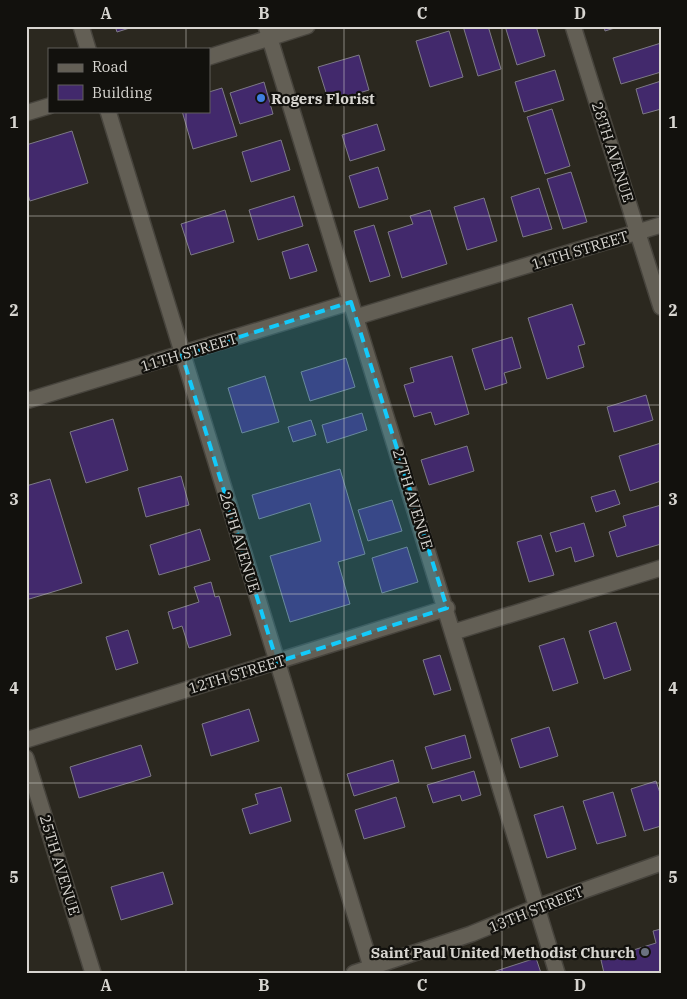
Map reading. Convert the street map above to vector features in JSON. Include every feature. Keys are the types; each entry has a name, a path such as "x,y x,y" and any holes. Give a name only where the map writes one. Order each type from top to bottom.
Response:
{"street":[{"path":"81,26 88,48"},
{"path":"210,57 268,32 308,26"},
{"name":"28TH AVENUE","path":"572,26 661,307"},
{"name":"27TH AVENUE","path":"268,32 447,608 557,973"},
{"path":"26,113 48,106"},
{"name":"26TH AVENUE","path":"108,112 372,970"},
{"name":"11TH STREET","path":"356,317 661,225"},
{"name":"11TH STREET","path":"26,401 351,302"},
{"path":"454,632 661,568"},
{"name":"12TH STREET","path":"26,740 447,608"},
{"name":"25TH AVENUE","path":"26,758 93,973"},
{"name":"13TH STREET","path":"354,973 372,970 471,934 537,907 661,863"}],"highlighted area":[{"path":"351,302 447,608 277,662 182,355"}],"building":[{"path":"115,26 136,26 117,32"},
{"path":"463,26 488,26 501,69 478,76"},
{"path":"505,26 536,26 545,56 517,65"},
{"path":"604,26 621,26 605,31"},
{"path":"449,31 463,77 430,87 416,41"},
{"path":"661,43 661,72 621,84 613,58"},
{"path":"359,55 369,90 329,102 318,67"},
{"path":"555,70 564,100 524,112 515,82"},
{"path":"661,81 661,109 643,114 636,89"},
{"path":"264,82 273,114 240,124 230,93"},
{"path":"222,88 237,136 193,149 182,112 210,112 210,92"},
{"path":"552,109 570,166 545,174 527,117"},
{"path":"377,124 385,150 350,161 342,135"},
{"path":"72,131 88,183 30,201 26,188 26,145"},
{"path":"281,140 290,170 251,182 242,152"},
{"path":"378,167 388,199 359,208 349,176"},
{"path":"571,172 587,222 563,229 547,179"},
{"path":"539,188 552,229 523,237 511,197"},
{"path":"294,196 303,226 258,240 249,210"},
{"path":"484,198 497,241 467,250 454,207"},
{"path":"225,210 234,242 191,255 181,224"},
{"path":"430,210 447,264 402,278 388,232 413,224 410,216"},
{"path":"374,225 390,276 370,282 354,231"},
{"path":"308,244 317,271 290,279 282,252"},
{"path":"572,304 585,344 578,346 584,367 547,379 528,318"},
{"path":"512,337 521,368 504,373 507,383 485,390 472,349"},
{"path":"452,356 469,414 435,425 431,412 414,417 404,385 414,382 410,368"},
{"path":"346,358 355,387 310,401 301,372"},
{"path":"265,376 279,422 242,433 228,388"},
{"path":"646,395 653,420 614,432 607,407"},
{"path":"362,413 367,430 327,443 322,425"},
{"path":"113,419 128,470 86,483 70,432"},
{"path":"311,420 316,435 293,442 288,427"},
{"path":"661,443 661,481 630,491 619,456"},
{"path":"467,446 474,471 429,485 421,460"},
{"path":"340,469 365,554 338,562 350,604 290,622 270,556 321,541 310,503 259,519 252,495"},
{"path":"181,476 189,505 146,517 138,488"},
{"path":"50,479 82,583 26,600 26,486"},
{"path":"615,490 620,504 596,512 591,497"},
{"path":"392,500 402,531 368,541 358,510"},
{"path":"661,505 661,544 617,557 609,532 626,526 623,516"},
{"path":"584,523 594,556 575,562 571,547 556,552 550,533"},
{"path":"200,529 210,560 159,575 150,545"},
{"path":"541,535 554,575 529,582 517,542"},
{"path":"407,547 418,582 382,593 372,558"},
{"path":"211,582 215,597 219,596 231,635 189,648 182,626 173,629 168,612 199,602 194,587"},
{"path":"616,622 631,670 604,679 589,631"},
{"path":"128,630 138,663 116,670 106,637"},
{"path":"564,638 578,683 553,691 539,646"},
{"path":"440,655 451,690 434,695 423,660"},
{"path":"249,709 259,741 211,756 202,724"},
{"path":"549,727 558,756 520,768 511,739"},
{"path":"465,735 471,758 432,769 425,747"},
{"path":"141,745 151,776 79,798 70,767"},
{"path":"393,760 399,782 354,796 347,774"},
{"path":"474,771 481,795 462,801 460,795 433,803 427,785"},
{"path":"656,781 661,796 661,826 644,831 631,789"},
{"path":"281,787 291,821 250,834 242,809 258,804 255,794"},
{"path":"613,792 626,836 597,844 583,801"},
{"path":"396,797 405,827 364,839 355,810"},
{"path":"563,806 576,849 547,858 534,815"},
{"path":"163,872 173,904 121,920 111,887"},
{"name":"Saint Paul United Methodist Church","path":"661,929 661,973 604,973 601,960 656,943 653,931"},
{"path":"536,958 541,973 493,973 493,972"}],"place":[{"name":"Rogers Florist","path":"261,98"},
{"name":"Saint Paul United Methodist Church","path":"645,952"}]}
